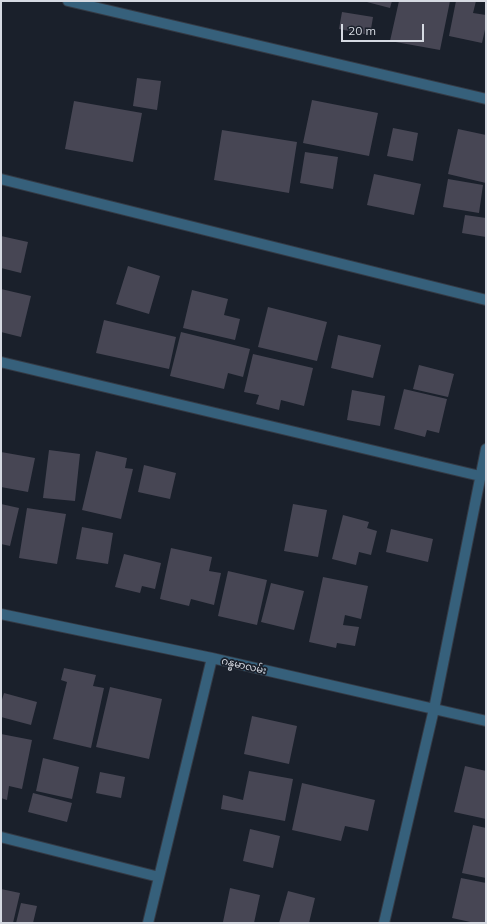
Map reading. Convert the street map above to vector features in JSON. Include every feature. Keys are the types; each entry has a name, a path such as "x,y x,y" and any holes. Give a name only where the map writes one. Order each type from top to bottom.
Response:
{"street":[{"path":"68,1 486,99"},
{"path":"1,179 486,300"},
{"path":"1,362 480,476"},
{"path":"384,923 434,709 486,449"},
{"name":"ဂန္ဓမာလမ်း","path":"1,614 212,658 486,721"},
{"path":"148,923 212,658"},
{"path":"1,837 159,877"}],"building":[{"path":"363,1 392,1 390,8"},
{"path":"399,1 450,1 440,50 390,41"},
{"path":"456,1 476,1 473,13 486,15 486,25 482,43 449,36"},
{"path":"342,12 373,17 370,35 339,29"},
{"path":"137,78 161,81 157,110 133,106"},
{"path":"312,100 378,113 369,156 303,143"},
{"path":"74,101 142,113 133,162 65,149"},
{"path":"393,128 418,133 413,161 387,156"},
{"path":"458,129 486,135 486,183 448,174"},
{"path":"222,130 297,142 289,193 214,180"},
{"path":"305,152 338,157 333,189 300,183"},
{"path":"374,174 421,184 414,215 367,205"},
{"path":"448,179 483,185 479,213 443,207"},
{"path":"465,215 486,218 486,237 462,233"},
{"path":"1,236 28,242 21,273 1,268"},
{"path":"128,266 160,276 149,314 116,304"},
{"path":"1,289 31,296 21,337 1,332"},
{"path":"192,290 228,299 224,315 240,319 235,340 183,328"},
{"path":"268,307 327,322 317,361 258,347"},
{"path":"104,320 176,337 169,369 96,353"},
{"path":"181,332 250,349 243,377 228,373 224,389 170,376"},
{"path":"338,335 381,345 373,378 331,368"},
{"path":"253,354 313,368 304,406 281,400 279,410 256,404 259,395 244,392"},
{"path":"419,365 454,374 448,397 413,389"},
{"path":"404,389 447,399 439,433 427,430 425,437 394,429"},
{"path":"352,390 385,396 380,426 347,420"},
{"path":"49,450 80,454 75,501 43,498"},
{"path":"96,451 127,458 125,468 133,469 121,519 82,510"},
{"path":"1,452 35,458 28,492 1,487"},
{"path":"144,465 176,473 170,499 138,492"},
{"path":"1,504 19,508 10,546 1,544"},
{"path":"293,504 327,510 318,557 284,551"},
{"path":"27,508 66,514 57,564 19,558"},
{"path":"343,515 369,522 367,528 377,531 371,555 359,552 356,565 332,559"},
{"path":"82,527 113,533 108,564 76,559"},
{"path":"391,529 433,539 428,562 386,552"},
{"path":"171,548 212,557 209,571 221,573 214,605 191,599 189,606 160,599"},
{"path":"124,554 161,563 155,589 142,586 140,593 115,587"},
{"path":"228,571 267,580 257,625 218,616"},
{"path":"323,577 368,586 361,619 345,615 343,625 359,627 355,646 337,643 336,648 309,642"},
{"path":"271,583 304,591 294,630 261,622"},
{"path":"64,668 96,675 93,686 104,688 91,748 53,739 67,682 61,680"},
{"path":"110,687 162,699 149,759 96,747"},
{"path":"4,693 37,702 31,725 1,717 1,703"},
{"path":"252,716 297,726 289,764 244,754"},
{"path":"1,734 32,740 22,789 9,786 7,800 1,798"},
{"path":"43,758 79,767 72,799 36,791"},
{"path":"465,766 486,771 486,819 454,812"},
{"path":"249,771 293,779 285,821 221,809 223,795 243,800"},
{"path":"100,772 125,777 121,798 96,793"},
{"path":"302,783 375,800 368,831 345,826 341,841 292,830"},
{"path":"33,793 72,803 67,822 28,812"},
{"path":"473,825 486,828 486,878 462,873"},
{"path":"250,829 280,836 273,868 243,861"},
{"path":"461,878 486,883 486,923 475,923 452,918"},
{"path":"230,888 260,895 254,923 223,922"},
{"path":"1,889 20,893 13,923 1,923"},
{"path":"288,891 315,898 309,923 279,923"},
{"path":"21,903 37,906 33,923 16,923"}]}
